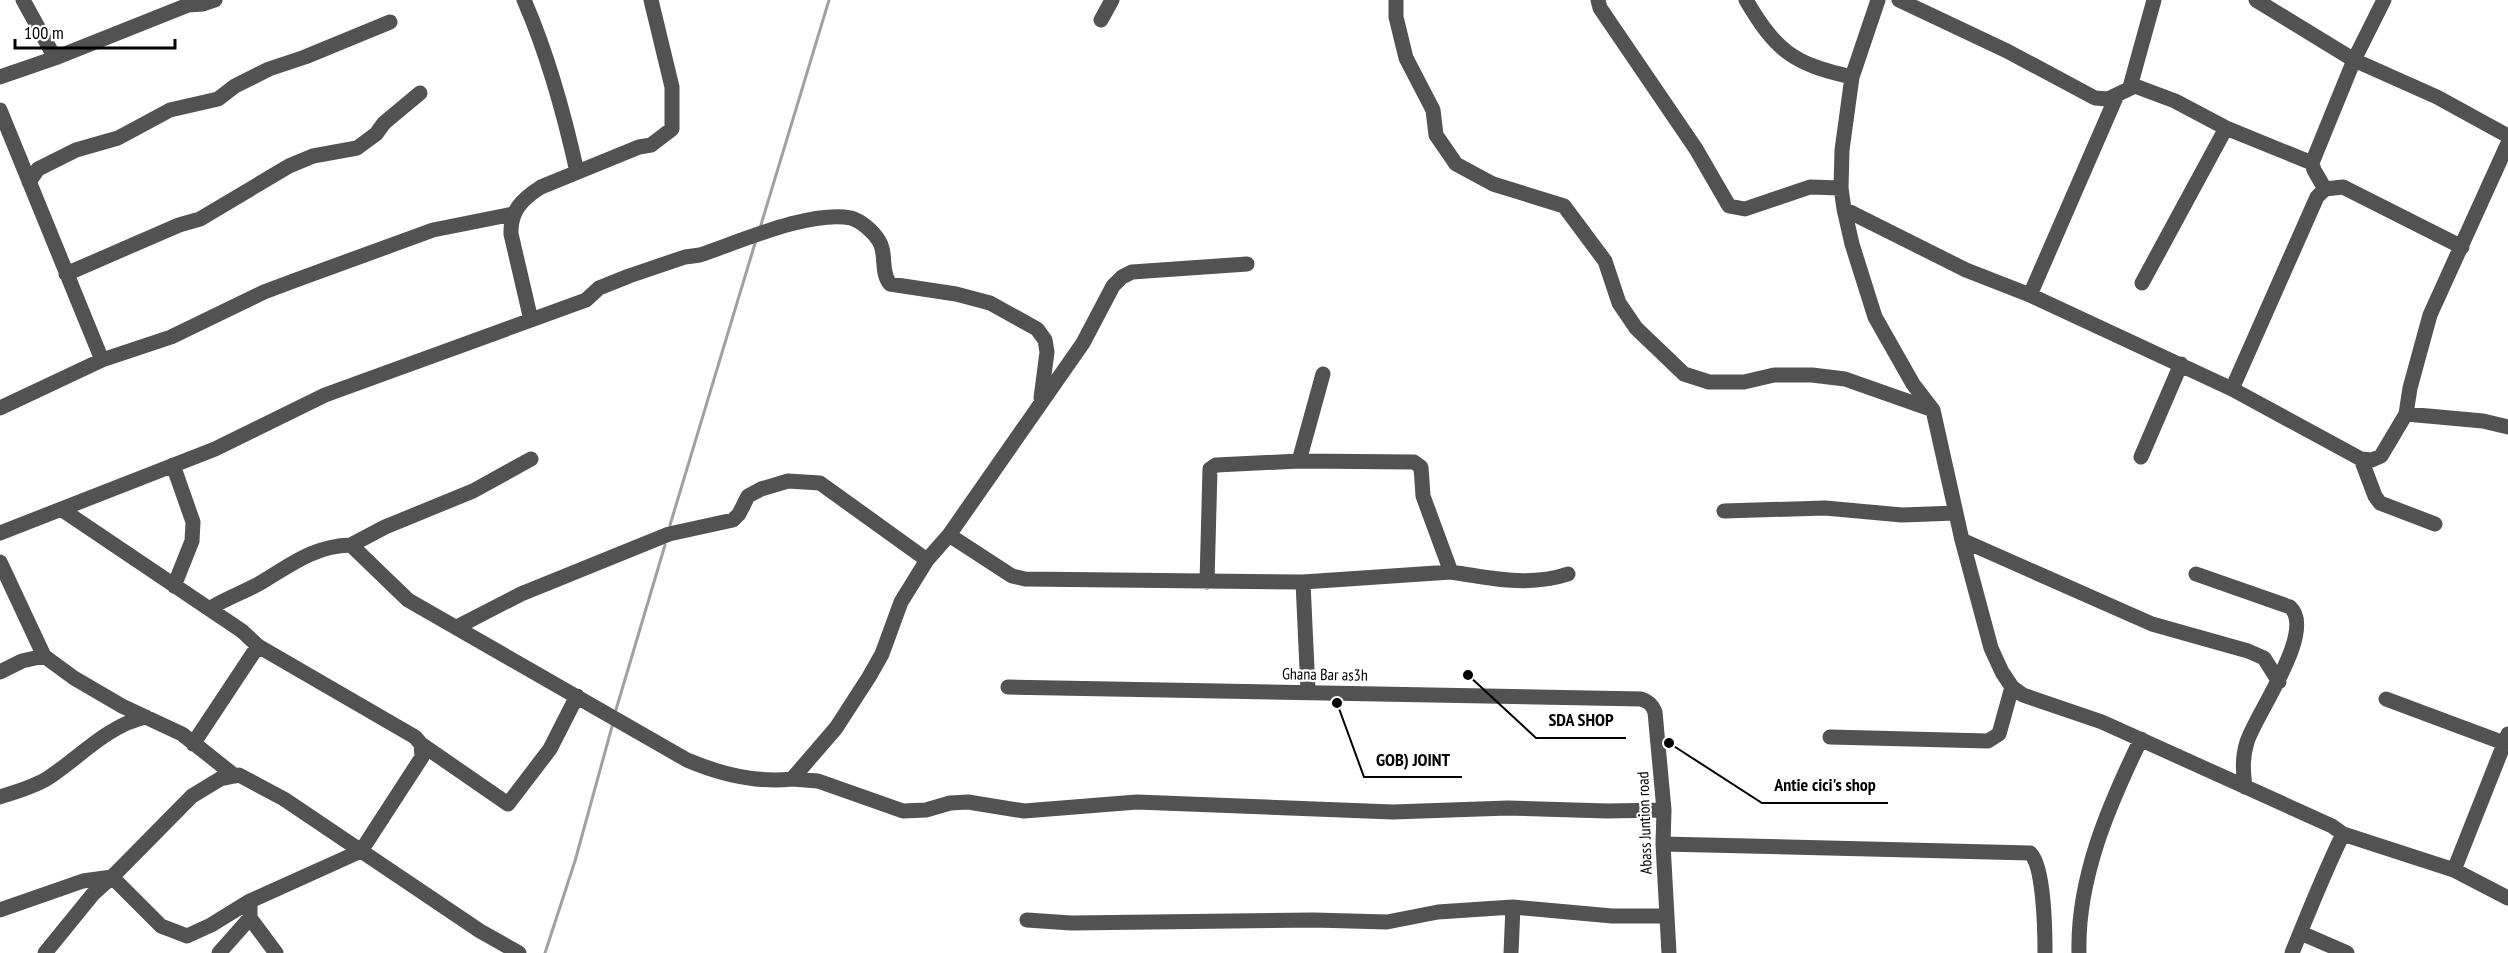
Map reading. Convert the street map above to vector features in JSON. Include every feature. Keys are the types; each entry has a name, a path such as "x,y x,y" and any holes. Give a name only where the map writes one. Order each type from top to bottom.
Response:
{"street":[{"path":"23,0 55,58"},
{"path":"0,77 55,58 188,5 215,0"},
{"path":"524,0 553,78 577,172"},
{"path":"531,320 510,221 527,195 639,147 651,145 672,129 672,87 651,0"},
{"path":"1101,20 1112,0"},
{"path":"1396,0 1396,17 1406,58 1433,110 1436,135 1456,164 1493,184 1564,206 1605,261 1619,303 1636,328 1684,374 1708,382 1744,382 1773,375 1812,375 1845,379 1932,410"},
{"path":"1598,0 1600,8 1696,149 1729,206 1745,209 1810,187 1841,188"},
{"path":"1746,0 1764,31 1780,49 1829,72 1852,77"},
{"path":"1878,0 1852,77 1842,150 1841,188 1844,209 1852,244 1875,317 1905,371 1932,410 1962,540 1991,648 2012,687 2023,695 2102,722 2141,739 2332,826 2343,834 2454,870 2508,898"},
{"path":"1899,0 2007,51 2096,98 2103,100 2135,86 2175,101 2226,128 2313,163"},
{"path":"2130,87 2154,0"},
{"path":"2256,0 2354,60 2437,97 2508,136"},
{"path":"2325,189 2313,170 2313,163 2354,60 2384,0"},
{"path":"29,182 38,169 76,150 118,138 170,110 218,99 235,86 269,69 305,57 390,22"},
{"path":"66,274 179,225 200,219 289,166 313,156 357,148 376,134 384,123 420,93"},
{"path":"2030,295 2117,95"},
{"path":"0,110 102,360"},
{"path":"2142,283 2226,128"},
{"path":"1844,209 1966,270 2030,295 2181,364 2361,459 2372,460 2381,456 2406,414 2410,388 2430,315 2508,143"},
{"path":"2232,389 2317,197 2325,189 2343,187 2462,247"},
{"path":"0,408 102,360 171,337 274,288 433,230 513,214"},
{"path":"0,533 215,449 325,395 586,300 599,288 628,276 799,222 839,217 854,219 870,229 881,242 886,279 890,284 956,294 990,303 1037,329 1045,340 1047,352 1041,401"},
{"path":"792,779 836,728 882,654 901,602 927,560 949,535 1083,344 1113,286 1122,277 1132,272 1247,264"},
{"path":"2141,458 2181,364"},
{"path":"1299,460 1323,374"},
{"path":"2406,414 2483,421 2508,427"},
{"path":"209,609 229,596 261,582 292,562 322,549 351,545 385,527 473,491 531,459"},
{"path":"2361,459 2375,496 2380,503 2435,524"},
{"path":"1207,582 1210,469 1216,465 1299,460 1414,462 1421,467 1423,496 1451,572"},
{"path":"173,465 193,522 192,541 174,586"},
{"path":"457,627 521,594 669,534 733,520 739,514 748,496 761,489 788,481 820,483 927,560"},
{"path":"61,508 242,631 258,646 415,737 421,744 508,804 550,749 577,696"},
{"path":"1724,511 1825,508 1902,515 1956,513"},
{"path":"949,535 1012,576 1025,579 1207,582 1286,580 1303,582 1451,572 1516,581 1553,579 1568,574"},
{"path":"1962,540 2152,624 2248,651 2264,658 2279,682"},
{"path":"351,545 408,600 687,760 710,769 748,778 818,781 903,811 968,802 1024,812 1137,802 1393,812 1508,808 1664,810"},
{"path":"0,562 44,656 74,678 122,706 182,735 236,776"},
{"path":"2196,574 2290,607 2296,612 2298,624 2279,682 2247,739 2242,761 2245,787"},
{"path":"1303,582 1308,691"},
{"path":"193,744 258,646"},
{"path":"0,672 22,661 44,656"},
{"name":"Ghana Bar as3h","path":"1008,687 1641,699"},
{"path":"1830,737 1988,741 1999,734 2012,687"},
{"name":"Abass Juntion road","path":"1641,699 1653,706 1655,712 1664,810 1663,844 1669,953"},
{"path":"2386,699 2506,739 2454,870"},
{"path":"0,797 45,780 108,733 129,721 146,717"},
{"path":"2079,953 2078,929 2088,874 2112,799 2141,739"},
{"path":"112,877 161,926 187,936 211,925 250,901 362,851 422,757 421,744"},
{"path":"45,953 93,894 192,796 220,779 239,775 266,789 480,931 519,953"},
{"path":"2292,953 2308,909 2343,834"},
{"path":"1663,844 2030,853 2035,858 2040,880 2045,953"},
{"path":"0,910 83,881 112,877"},
{"path":"250,901 250,918 276,953"},
{"path":"1511,953 1513,908"},
{"path":"1028,920 1071,923 1314,920 1387,922 1438,912 1513,908 1612,916 1667,916"},
{"path":"219,953 250,918"},
{"path":"2301,933 2347,953"}],"waterway":[{"path":"760,228 829,0"},
{"path":"670,525 756,240"},
{"path":"615,713 665,545"},
{"path":"545,953 575,861 613,723"}],"place":[{"name":"SDA SHOP","path":"1468,675"},
{"name":"GOB) JOINT","path":"1337,703"},
{"name":"Antie cici's shop","path":"1669,743"}]}
